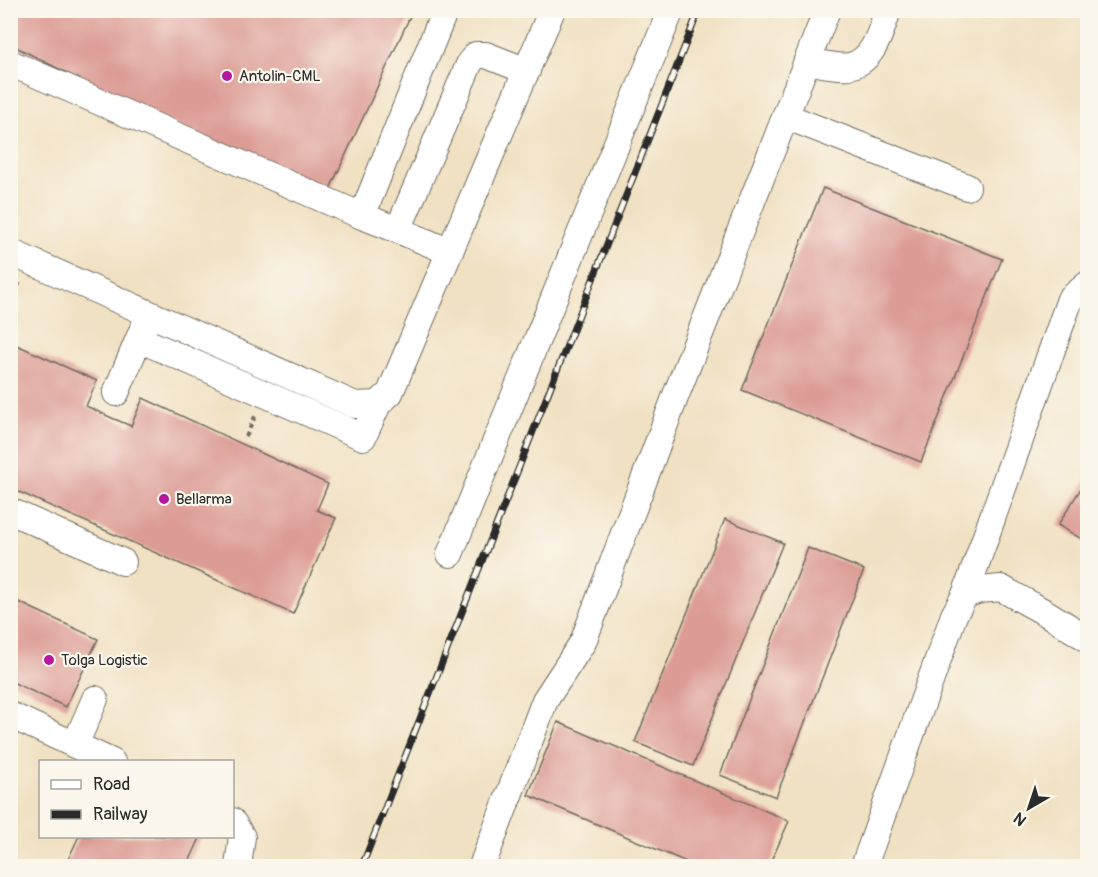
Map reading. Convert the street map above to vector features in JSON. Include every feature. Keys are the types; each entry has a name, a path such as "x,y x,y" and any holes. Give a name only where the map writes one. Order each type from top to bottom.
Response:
{"street":[{"path":"362,216 445,10"},
{"path":"139,339 363,437 378,404 390,393 552,10"},
{"path":"450,554 671,10"},
{"path":"482,867 545,700 584,642 676,395 827,10"},
{"path":"807,62 849,67 865,59 876,44 888,10"},
{"path":"398,230 470,62 476,55 486,55 527,71"},
{"path":"10,63 450,252"},
{"path":"785,116 967,187"},
{"path":"10,252 355,405 378,404"},
{"path":"864,867 950,626 965,595 1070,299 1088,284"},
{"path":"116,393 148,313"},
{"path":"10,511 123,562"},
{"path":"965,595 980,590 1000,588 1088,639"},
{"path":"75,745 95,699"},
{"path":"10,715 107,760"},
{"path":"234,824 242,837 238,867"}],"building":[{"name":"Antolin-CML","path":"10,10 413,10 329,191 135,108 10,44"},
{"path":"823,188 1002,259 921,462 742,390"},
{"name":"Bellarma","path":"10,342 97,381 86,406 112,418 131,426 143,398 328,484 317,510 336,518 293,614 10,488"},
{"path":"1088,477 1088,543 1058,525"},
{"path":"725,519 783,543 693,766 635,742"},
{"path":"808,548 864,570 776,797 720,775"},
{"name":"Tolga Logistic","path":"10,598 98,639 66,707 10,681"},
{"path":"558,722 789,821 769,866 696,866 528,795"},
{"path":"78,838 200,838 187,866 65,866"}],"railway":[{"path":"362,866 699,10"}],"place":[{"name":"Antolin-CML","path":"227,76"},
{"name":"Bellarma","path":"164,499"},
{"name":"Tolga Logistic","path":"49,660"}]}
